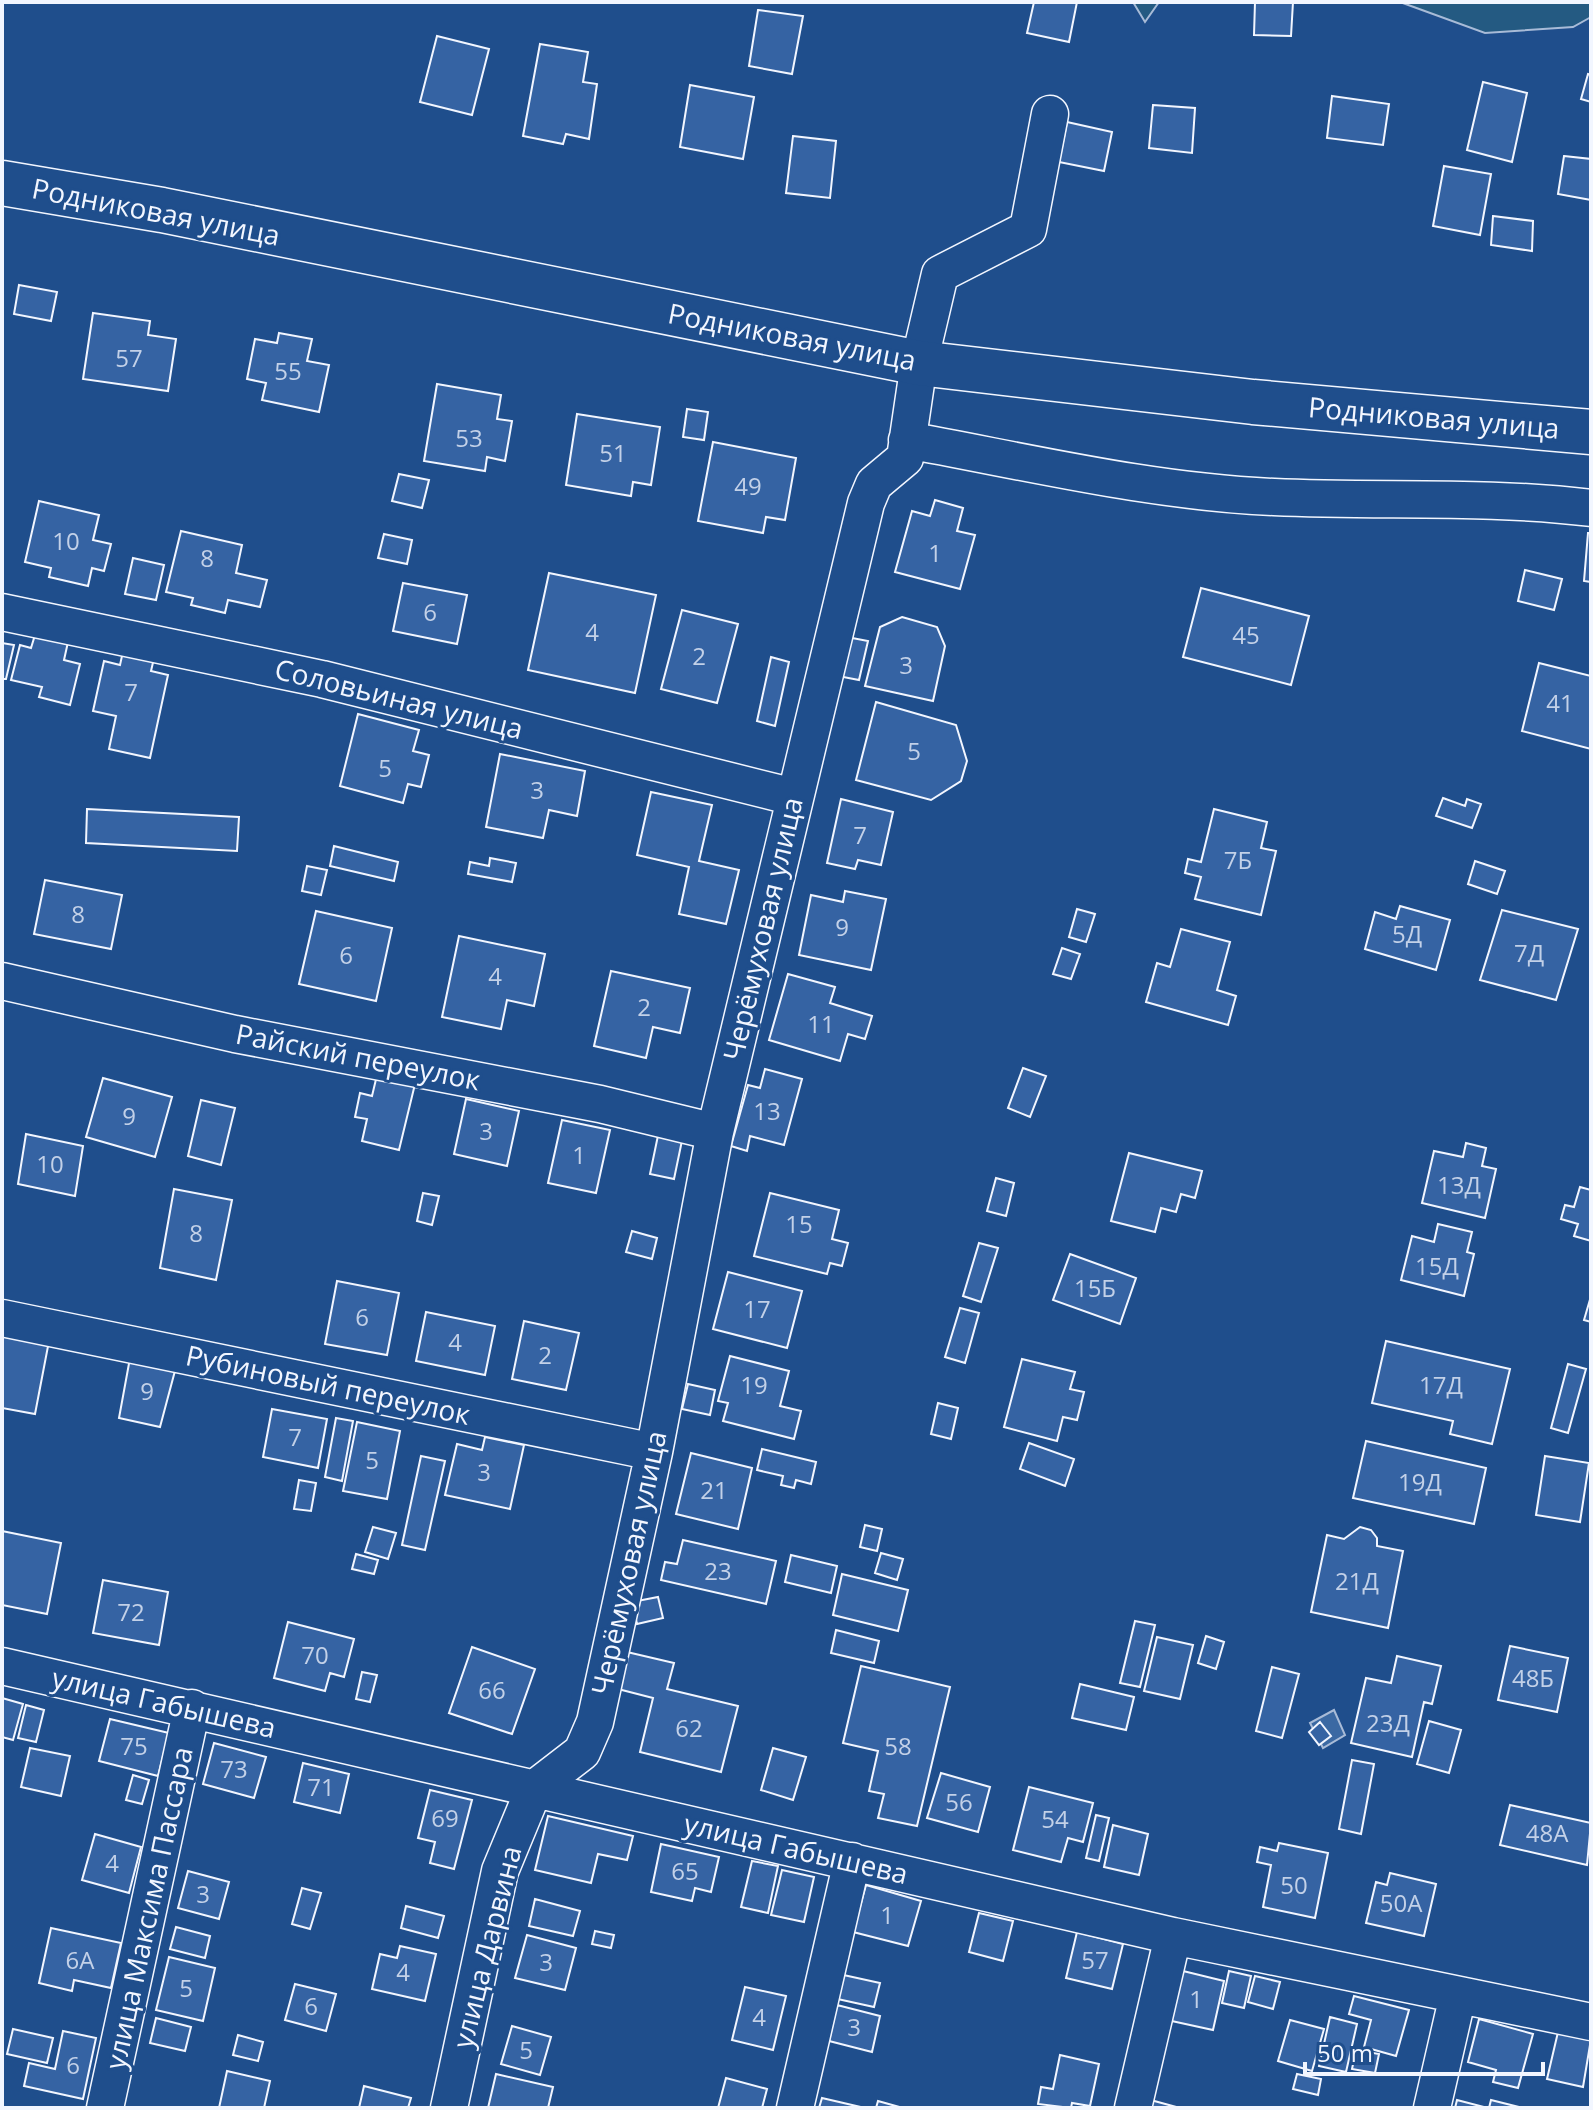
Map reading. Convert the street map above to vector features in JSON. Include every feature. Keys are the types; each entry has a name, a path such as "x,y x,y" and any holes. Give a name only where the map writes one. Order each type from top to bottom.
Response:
{"main road":[{"name":"Родниковая улица","path":"2,183 162,210 919,363 1253,402 1591,432"}],"street":[{"name":"Черёмуховая улица","path":"534,1789 582,1752 595,1722 654,1452 715,1132 866,503 874,484 905,458 919,363 940,274 1028,229 1050,114"},
{"path":"907,440 1141,482 1272,497 1522,499 1591,508"},
{"name":"Соловьиная улица","path":"2,612 322,679 794,797"},
{"name":"Райский переулок","path":"2,981 235,1034 600,1104 715,1132"},
{"name":"Рубиновый переулок","path":"2,1318 654,1452"},
{"name":"улица Габышева","path":"2,1666 1173,1936 1591,2022"},
{"name":"улица Максима Пассара","path":"105,2108 192,1708"},
{"name":"улица Дарвина","path":"449,2108 500,1871 534,1789"},
{"path":"795,2108 852,1861"},
{"path":"1133,2108 1173,1936"},
{"path":"1432,2108 1458,1995"}],"shaded area":[{"path":"1133,2 1159,2 1145,22"},
{"path":"1400,2 1591,2 1591,17 1573,27 1485,33"},
{"path":"1334,1710 1345,1735 1323,1748 1310,1723"}],"building":[{"path":"1034,2 1077,2 1069,42 1027,33"},
{"path":"1255,2 1293,2 1291,36 1254,35"},
{"path":"758,10 803,16 792,74 749,66"},
{"path":"437,36 489,49 472,115 420,102"},
{"path":"540,44 588,52 583,82 597,84 589,139 566,134 563,144 523,136"},
{"path":"1588,74 1591,75 1591,102 1581,99"},
{"path":"1483,82 1527,93 1512,162 1467,150"},
{"path":"690,85 754,97 743,159 680,147"},
{"path":"1332,96 1389,104 1383,145 1327,138"},
{"path":"1153,105 1195,108 1192,153 1149,148"},
{"path":"1067,122 1112,132 1104,171 1059,162"},
{"path":"793,136 836,141 830,198 786,193"},
{"path":"1564,156 1591,159 1591,200 1558,194"},
{"path":"1444,166 1491,174 1480,235 1433,226"},
{"path":"1493,216 1533,221 1532,251 1491,245"},
{"path":"19,285 57,292 51,321 14,314"},
{"path":"93,313 150,321 148,335 176,339 168,391 83,379"},
{"path":"279,333 312,339 307,361 329,365 319,412 262,400 266,383 247,379 255,339 277,343"},
{"path":"437,384 501,395 497,419 512,421 505,461 487,457 485,471 424,461"},
{"path":"687,409 708,412 704,440 683,437"},
{"path":"577,414 660,427 651,485 633,482 631,496 566,485"},
{"path":"713,442 796,458 785,520 766,517 763,533 698,521"},
{"path":"399,474 429,480 422,508 392,501"},
{"path":"935,500 963,508 957,531 975,535 960,589 895,572 912,511 930,516"},
{"path":"39,501 99,515 93,540 111,544 104,571 92,568 88,586 49,577 51,568 25,562"},
{"path":"181,531 242,545 236,573 267,580 260,607 228,600 225,613 191,605 193,598 166,592"},
{"path":"1588,533 1591,533 1591,582 1584,581"},
{"path":"384,534 412,540 407,564 378,558"},
{"path":"133,558 164,565 156,600 125,594"},
{"path":"1525,570 1562,579 1554,610 1518,601"},
{"path":"549,573 656,595 635,693 528,670"},
{"path":"403,583 467,595 457,644 393,631"},
{"path":"1201,588 1309,616 1291,685 1183,657"},
{"path":"682,610 738,624 717,703 661,689"},
{"path":"902,617 937,627 945,646 933,701 865,686 880,627"},
{"path":"35,635 68,642 64,660 80,664 70,705 39,697 42,687 11,680 20,645 31,648"},
{"path":"847,637 868,641 859,680 838,676"},
{"path":"2,643 14,645 6,679 2,679"},
{"path":"124,647 155,654 151,671 168,675 150,758 109,749 116,716 93,711 104,661 120,665"},
{"path":"771,657 789,662 775,726 757,721"},
{"path":"1539,663 1591,676 1591,749 1522,731"},
{"path":"876,702 956,725 967,761 961,781 931,800 856,780"},
{"path":"358,714 419,730 413,751 429,755 421,787 408,784 403,803 340,786"},
{"path":"500,754 585,771 577,816 549,810 543,838 486,827"},
{"path":"651,792 712,805 699,861 739,870 726,924 679,914 689,867 637,855"},
{"path":"1443,798 1465,806 1467,799 1481,804 1472,828 1436,816"},
{"path":"841,799 893,812 881,865 858,860 855,869 827,863"},
{"path":"87,809 239,817 237,851 86,843"},
{"path":"1214,809 1267,822 1261,848 1276,851 1261,915 1195,899 1201,877 1185,873 1188,859 1201,862"},
{"path":"334,846 398,862 394,881 330,866"},
{"path":"490,858 516,863 512,882 468,874 470,862 489,866"},
{"path":"1475,861 1505,871 1497,894 1468,884"},
{"path":"307,866 327,870 321,895 302,891"},
{"path":"45,880 122,895 111,949 34,934"},
{"path":"845,891 886,899 871,970 799,955 811,895 843,902"},
{"path":"1400,906 1450,920 1436,970 1365,949 1375,912 1396,919"},
{"path":"1077,909 1095,914 1086,942 1069,937"},
{"path":"1502,910 1578,929 1556,1000 1480,980"},
{"path":"316,911 392,928 376,1001 299,984"},
{"path":"1181,929 1230,942 1217,990 1236,996 1228,1025 1146,1002 1157,963 1170,967"},
{"path":"459,936 545,954 534,1006 507,1000 501,1029 442,1017"},
{"path":"1062,948 1080,954 1071,979 1053,974"},
{"path":"611,971 690,988 680,1033 653,1027 646,1058 594,1046"},
{"path":"788,974 835,987 830,1003 872,1016 865,1039 848,1034 840,1061 769,1040"},
{"path":"1023,1068 1046,1076 1030,1117 1008,1108"},
{"path":"765,1069 802,1079 784,1145 750,1136 747,1151 731,1146 748,1085 760,1088"},
{"path":"377,1075 415,1084 399,1150 362,1141 367,1119 355,1117 360,1093 372,1096"},
{"path":"103,1078 172,1097 155,1157 86,1137"},
{"path":"466,1099 519,1111 507,1166 454,1154"},
{"path":"201,1100 235,1108 221,1165 188,1156"},
{"path":"562,1120 610,1130 596,1193 548,1183"},
{"path":"661,1121 685,1126 674,1179 650,1174"},
{"path":"26,1134 83,1146 75,1196 18,1184"},
{"path":"1466,1143 1486,1148 1482,1166 1496,1169 1485,1218 1422,1203 1434,1151 1463,1157"},
{"path":"1129,1153 1202,1171 1195,1198 1181,1194 1176,1212 1161,1208 1155,1232 1111,1221"},
{"path":"996,1178 1014,1183 1006,1216 987,1211"},
{"path":"1580,1187 1591,1190 1591,1241 1574,1236 1578,1224 1561,1219 1565,1205 1574,1207"},
{"path":"174,1189 232,1200 216,1280 160,1268"},
{"path":"423,1193 439,1196 432,1225 417,1221"},
{"path":"770,1193 839,1210 832,1239 848,1243 842,1266 830,1263 827,1274 754,1256"},
{"path":"1438,1224 1472,1232 1467,1252 1474,1254 1464,1296 1401,1280 1412,1236 1434,1242"},
{"path":"632,1231 657,1238 652,1259 626,1252"},
{"path":"979,1243 998,1248 981,1302 963,1296"},
{"path":"1070,1254 1136,1278 1120,1324 1053,1300"},
{"path":"728,1272 802,1291 787,1348 713,1329"},
{"path":"337,1281 399,1293 387,1355 325,1344"},
{"path":"1591,1296 1591,1322 1584,1320"},
{"path":"960,1308 979,1313 965,1363 945,1357"},
{"path":"426,1312 495,1326 485,1375 416,1361"},
{"path":"524,1321 579,1333 566,1390 512,1379"},
{"path":"2,1332 49,1341 35,1414 2,1408"},
{"path":"1386,1341 1510,1369 1492,1444 1450,1434 1453,1421 1372,1403"},
{"path":"730,1356 789,1371 780,1406 801,1411 794,1439 723,1421 728,1403 718,1401"},
{"path":"130,1358 176,1367 160,1427 119,1418"},
{"path":"1022,1359 1075,1372 1070,1389 1084,1392 1077,1420 1063,1417 1057,1441 1004,1427"},
{"path":"1568,1364 1586,1369 1568,1433 1551,1428"},
{"path":"688,1384 715,1390 710,1415 682,1409"},
{"path":"938,1403 958,1408 951,1439 931,1434"},
{"path":"272,1409 327,1419 318,1468 263,1457"},
{"path":"336,1418 353,1421 342,1481 325,1477"},
{"path":"357,1422 400,1431 387,1499 343,1491"},
{"path":"485,1437 524,1445 510,1509 445,1495 457,1444 482,1450"},
{"path":"1366,1441 1486,1468 1474,1524 1353,1498"},
{"path":"1029,1443 1074,1459 1065,1486 1020,1469"},
{"path":"762,1449 816,1462 811,1484 796,1480 794,1488 781,1485 783,1476 757,1470"},
{"path":"691,1453 752,1468 738,1529 676,1514"},
{"path":"421,1456 445,1461 425,1550 402,1545"},
{"path":"1545,1456 1589,1463 1580,1522 1536,1515"},
{"path":"299,1480 316,1483 311,1511 294,1509"},
{"path":"865,1525 882,1529 877,1551 860,1547"},
{"path":"373,1527 396,1533 388,1559 365,1552"},
{"path":"1360,1527 1371,1530 1377,1538 1377,1546 1403,1551 1388,1628 1311,1612 1327,1535 1344,1539"},
{"path":"2,1531 61,1543 47,1614 2,1605"},
{"path":"683,1540 776,1561 766,1604 661,1580 665,1562 677,1564"},
{"path":"881,1553 903,1559 897,1580 875,1573"},
{"path":"356,1554 378,1560 374,1574 352,1569"},
{"path":"791,1555 837,1566 831,1593 785,1582"},
{"path":"842,1574 908,1590 898,1631 833,1615"},
{"path":"103,1580 168,1592 159,1645 93,1633"},
{"path":"658,1597 663,1618 637,1624 632,1602"},
{"path":"1135,1621 1155,1625 1140,1687 1120,1683"},
{"path":"288,1622 354,1639 344,1677 330,1673 325,1691 274,1678"},
{"path":"836,1630 879,1641 874,1663 831,1653"},
{"path":"1206,1636 1224,1642 1216,1669 1198,1663"},
{"path":"1157,1637 1193,1645 1180,1699 1144,1691"},
{"path":"1510,1646 1568,1658 1557,1712 1498,1700"},
{"path":"472,1647 535,1669 512,1734 449,1713"},
{"path":"627,1652 674,1663 667,1689 738,1706 721,1772 640,1752 653,1698 618,1689"},
{"path":"1397,1656 1441,1666 1432,1704 1424,1702 1412,1757 1351,1743 1366,1678 1391,1683"},
{"path":"861,1666 950,1687 917,1826 878,1818 884,1794 869,1791 878,1751 843,1743"},
{"path":"1272,1667 1299,1674 1282,1738 1256,1731"},
{"path":"362,1672 377,1675 370,1702 356,1699"},
{"path":"1080,1684 1134,1697 1126,1730 1072,1718"},
{"path":"2,1698 23,1704 13,1740 2,1737"},
{"path":"26,1705 44,1710 36,1742 18,1738"},
{"path":"110,1719 169,1733 158,1776 99,1761"},
{"path":"1429,1721 1461,1730 1449,1773 1417,1764"},
{"path":"1320,1722 1331,1736 1319,1745 1309,1732"},
{"path":"214,1743 266,1757 254,1798 203,1784"},
{"path":"30,1748 70,1756 61,1796 21,1787"},
{"path":"773,1748 806,1757 793,1800 761,1790"},
{"path":"1352,1760 1374,1764 1361,1834 1339,1829"},
{"path":"303,1763 349,1774 340,1813 294,1802"},
{"path":"941,1773 990,1787 978,1832 927,1818"},
{"path":"133,1775 149,1780 142,1804 126,1800"},
{"path":"1029,1787 1093,1803 1083,1842 1068,1838 1061,1862 1013,1850"},
{"path":"430,1790 472,1800 454,1869 430,1863 435,1842 418,1838"},
{"path":"1510,1805 1591,1823 1587,1865 1500,1845"},
{"path":"1096,1815 1109,1818 1099,1861 1086,1858"},
{"path":"548,1816 633,1836 627,1860 598,1854 591,1883 535,1870"},
{"path":"1113,1825 1148,1834 1139,1875 1104,1867"},
{"path":"95,1834 141,1847 129,1893 82,1880"},
{"path":"1279,1843 1328,1853 1315,1918 1263,1907 1271,1865 1257,1862 1260,1847 1277,1851"},
{"path":"661,1844 719,1857 711,1892 695,1888 692,1901 651,1892"},
{"path":"752,1861 778,1866 768,1913 741,1907"},
{"path":"782,1870 814,1877 804,1922 771,1915"},
{"path":"188,1871 229,1882 219,1919 178,1908"},
{"path":"1390,1873 1436,1884 1424,1936 1366,1923 1376,1882 1387,1885"},
{"path":"866,1885 921,1901 908,1946 853,1932"},
{"path":"302,1888 321,1893 310,1929 292,1924"},
{"path":"535,1899 580,1911 573,1936 529,1926"},
{"path":"406,1906 444,1916 438,1938 401,1928"},
{"path":"979,1913 1013,1921 1003,1961 969,1952"},
{"path":"176,1927 210,1936 205,1958 170,1949"},
{"path":"51,1928 121,1943 111,1988 74,1980 72,1991 39,1983"},
{"path":"595,1931 614,1935 611,1948 592,1944"},
{"path":"1077,1932 1123,1944 1112,1989 1066,1978"},
{"path":"527,1935 576,1948 565,1990 515,1978"},
{"path":"400,1946 436,1954 425,2001 372,1989 380,1954 397,1958"},
{"path":"169,1957 215,1968 203,2021 156,2010"},
{"path":"1179,1970 1224,1981 1213,2030 1167,2020"},
{"path":"1229,1971 1251,1976 1244,2008 1222,2003"},
{"path":"839,1974 880,1983 874,2007 833,1998"},
{"path":"1255,1976 1280,1982 1273,2009 1248,2002"},
{"path":"295,1984 336,1994 326,2031 285,2020"},
{"path":"745,1987 786,1996 773,2050 732,2040"},
{"path":"1354,1996 1409,2010 1396,2056 1364,2047 1371,2020 1349,2014"},
{"path":"837,2005 880,2016 872,2052 829,2041"},
{"path":"1330,2017 1357,2024 1346,2072 1319,2066"},
{"path":"156,2018 191,2027 185,2051 150,2043"},
{"path":"1479,2019 1533,2034 1518,2088 1493,2082 1496,2070 1468,2062"},
{"path":"1290,2020 1324,2029 1312,2071 1278,2061"},
{"path":"512,2026 551,2037 540,2075 501,2064"},
{"path":"13,2029 53,2038 47,2063 7,2054"},
{"path":"63,2031 96,2038 83,2099 24,2086 29,2063 55,2069"},
{"path":"1558,2032 1591,2039 1583,2087 1547,2079"},
{"path":"238,2035 263,2042 258,2061 233,2055"},
{"path":"1356,2050 1379,2054 1375,2073 1352,2069"},
{"path":"1060,2055 1099,2064 1090,2106 1072,2103 1071,2108 1038,2104 1041,2087 1053,2089"},
{"path":"227,2071 270,2081 264,2108 219,2108"},
{"path":"496,2074 553,2087 548,2108 488,2108"},
{"path":"1297,2074 1321,2079 1318,2095 1293,2089"},
{"path":"726,2078 767,2089 762,2108 718,2108"},
{"path":"364,2086 411,2098 408,2108 359,2108"},
{"path":"822,2098 865,2108 819,2108"},
{"path":"1147,2099 1180,2108 1144,2108"},
{"path":"1457,2100 1484,2107 1484,2108 1455,2108"},
{"path":"1491,2100 1523,2108 1489,2108"},
{"path":"878,2101 903,2108 876,2108"}]}
